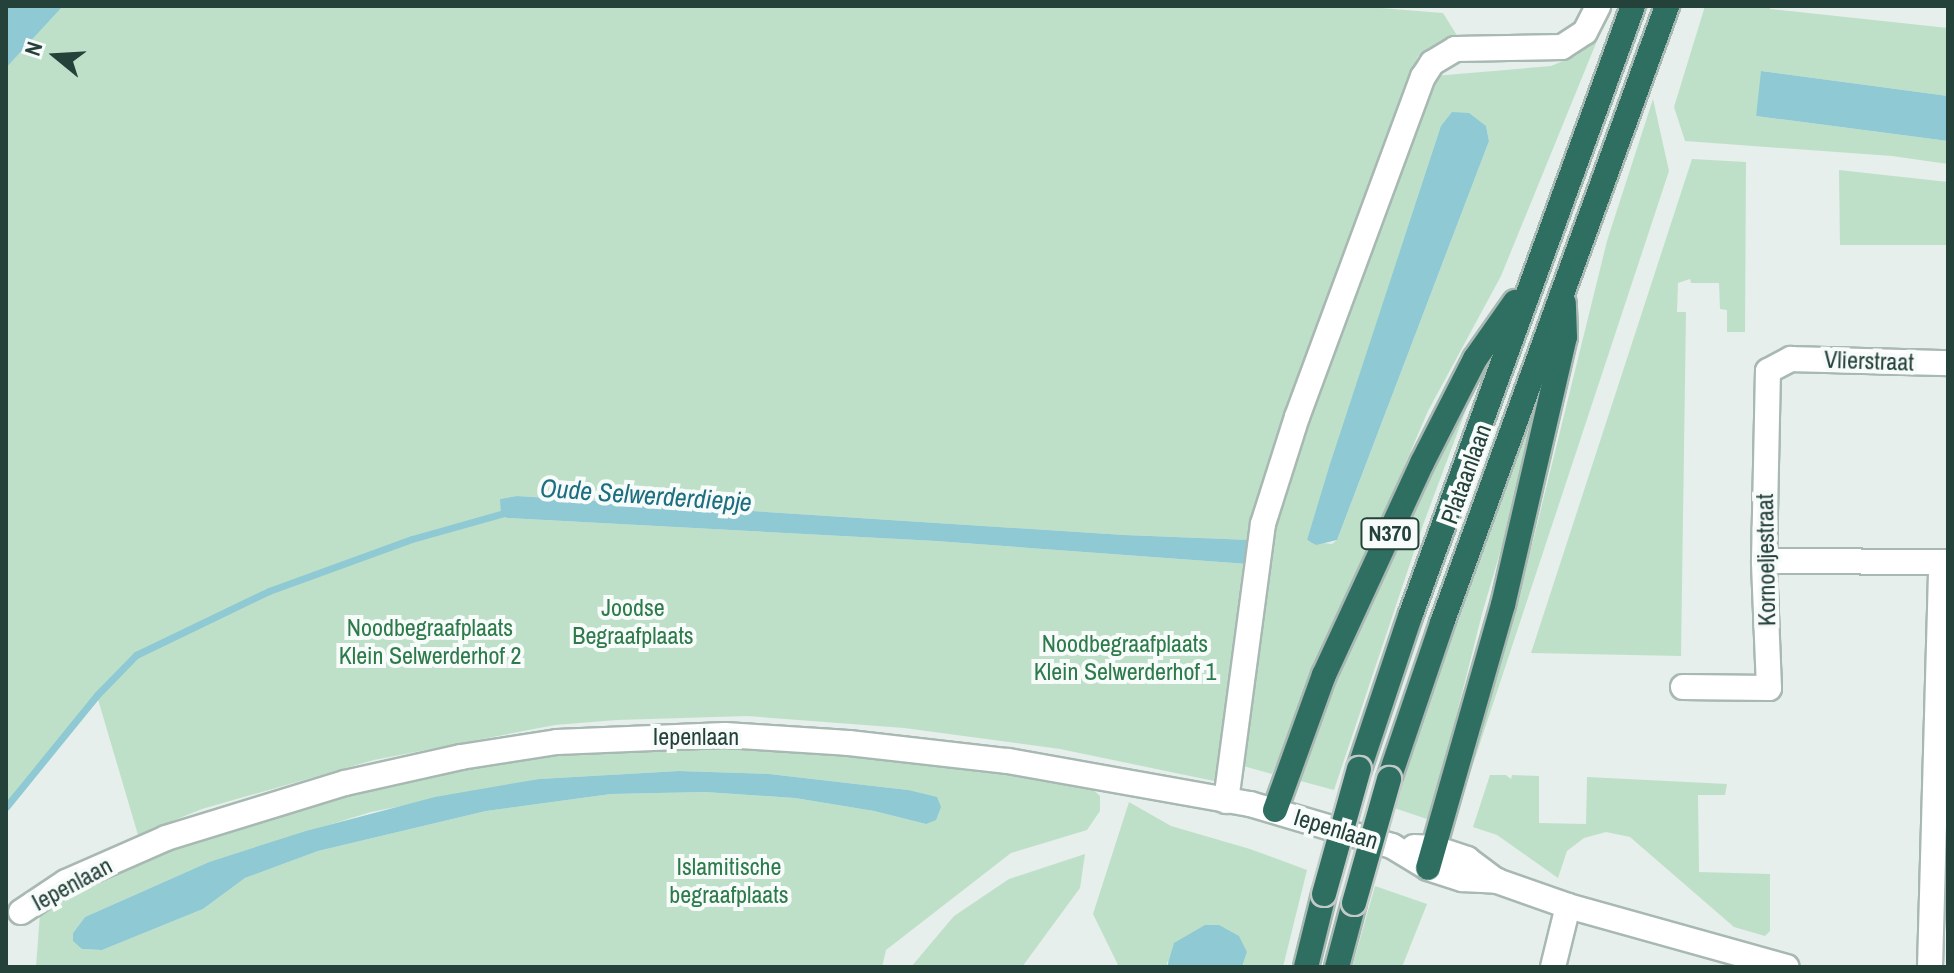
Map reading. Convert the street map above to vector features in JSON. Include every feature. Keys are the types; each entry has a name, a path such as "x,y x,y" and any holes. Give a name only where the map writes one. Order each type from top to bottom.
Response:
{"highway":[{"name":"Plataanlaan","path":"1306,967 1359,769 1411,614 1633,6"},
{"name":"Plataanlaan","path":"1337,967 1389,779 1423,675 1667,6"},
{"name":"N370","path":"1275,810 1324,675 1422,463 1475,359 1535,273"},
{"path":"1431,858 1510,575 1565,337 1563,289"}],"street":[{"path":"1226,801 1263,524 1297,417 1423,77 1432,63 1455,49 1562,47 1585,32 1598,6"},
{"name":"Vlierstraat","path":"1791,359 1948,363"},
{"name":"Kornoeljestraat","path":"1683,687 1769,688 1764,561 1768,371 1791,359"},
{"path":"1764,561 1944,562 1930,967"},
{"name":"Iepenlaan","path":"21,912 66,882 151,844 276,801 461,757 557,742 725,735 849,743 1008,761 1275,810 1431,858 1467,859 1497,881 1568,906 1787,967"},
{"path":"1553,967 1568,906"}],"green space":[{"path":"63,6 1381,8 1443,13 1458,37 1418,56 1286,409 1251,540 1124,535 517,496 500,499 507,518 936,541 1248,564 1219,782 1060,749 904,728 747,716 617,720 555,725 374,760 202,809 138,835 97,696 6,807 6,68"},
{"path":"1705,6 1770,6 1770,9 1948,28 1948,96 1762,71 1756,116 1948,141 1948,164 1892,156 1685,141 1674,107"},
{"path":"1601,31 1501,276 1428,411 1272,774 1243,766 1273,521 1434,76 1551,66 1577,55","holes":["1486,126 1489,141 1337,540 1332,544 1307,541 1412,220"]},
{"path":"1653,99 1669,171 1454,822 1448,821 1533,541 1607,241"},
{"path":"1692,159 1746,162 1745,332 1727,332 1727,310 1720,309 1719,283 1691,283 1690,279 1678,283 1677,312 1686,312 1681,656 1531,653"},
{"path":"1839,170 1948,182 1948,245 1840,245"},
{"path":"1489,348 1423,525 1334,790 1293,779 1357,626"},
{"path":"1555,365 1482,614 1430,820 1394,808 1465,592 1530,420"},
{"name":"Islamitische begraafplaats","path":"759,743 1085,782 1100,796 1100,811 1087,830 1011,853 886,950 882,967 36,967 40,913 143,859 223,827 396,779 551,751","holes":["679,771 769,774 908,790 926,824 874,811 795,798 705,792 611,794 486,811 318,851 245,878 203,909 102,950 82,949 73,933 85,917 209,862 371,812 539,779"]},
{"path":"1490,775 1506,775 1511,779 1512,775 1539,776 1539,823 1586,824 1587,777 1727,784 1725,795 1698,795 1699,872 1770,874 1770,931 1765,936 1734,927 1630,837 1606,832 1584,838 1567,851 1558,878 1497,835 1473,827"},
{"path":"1129,802 1171,826 1250,849 1307,870 1283,967 1242,967 1247,952 1167,962 1167,967 1119,967 1093,914"},
{"path":"1085,854 1080,888 1022,967 911,967 954,916 1009,879"},
{"path":"1375,886 1427,904 1402,967 1352,967"}],"water":[{"path":"6,6 63,6 6,68"},
{"path":"1761,71 1948,96 1948,141 1756,116"},
{"path":"1452,112 1469,113 1486,126 1489,141 1337,540 1316,545 1307,540 1330,464 1441,126"},
{"path":"517,496 1124,535 1251,540 1248,564 936,541 507,518 501,514 500,499"},
{"path":"679,771 769,774 908,790 937,797 941,807 936,820 926,824 874,811 795,798 705,792 611,794 486,811 318,851 245,878 203,909 102,950 82,949 73,941 73,933 85,917 209,862 306,831 435,797 539,779"},
{"path":"1205,925 1219,925 1239,936 1247,952 1242,967 1167,967 1174,943"}],"waterway":[{"name":"Oude Selwerderdiepje","path":"6,807 97,695 136,655 269,591 412,539 508,512"}],"park label":[{"name":"Joodse Begraafplaats","path":"633,622"},
{"name":"Noodbegraafplaats Klein Selwerderhof 2","path":"430,642"},
{"name":"Noodbegraafplaats Klein Selwerderhof 1","path":"1125,658"}]}
